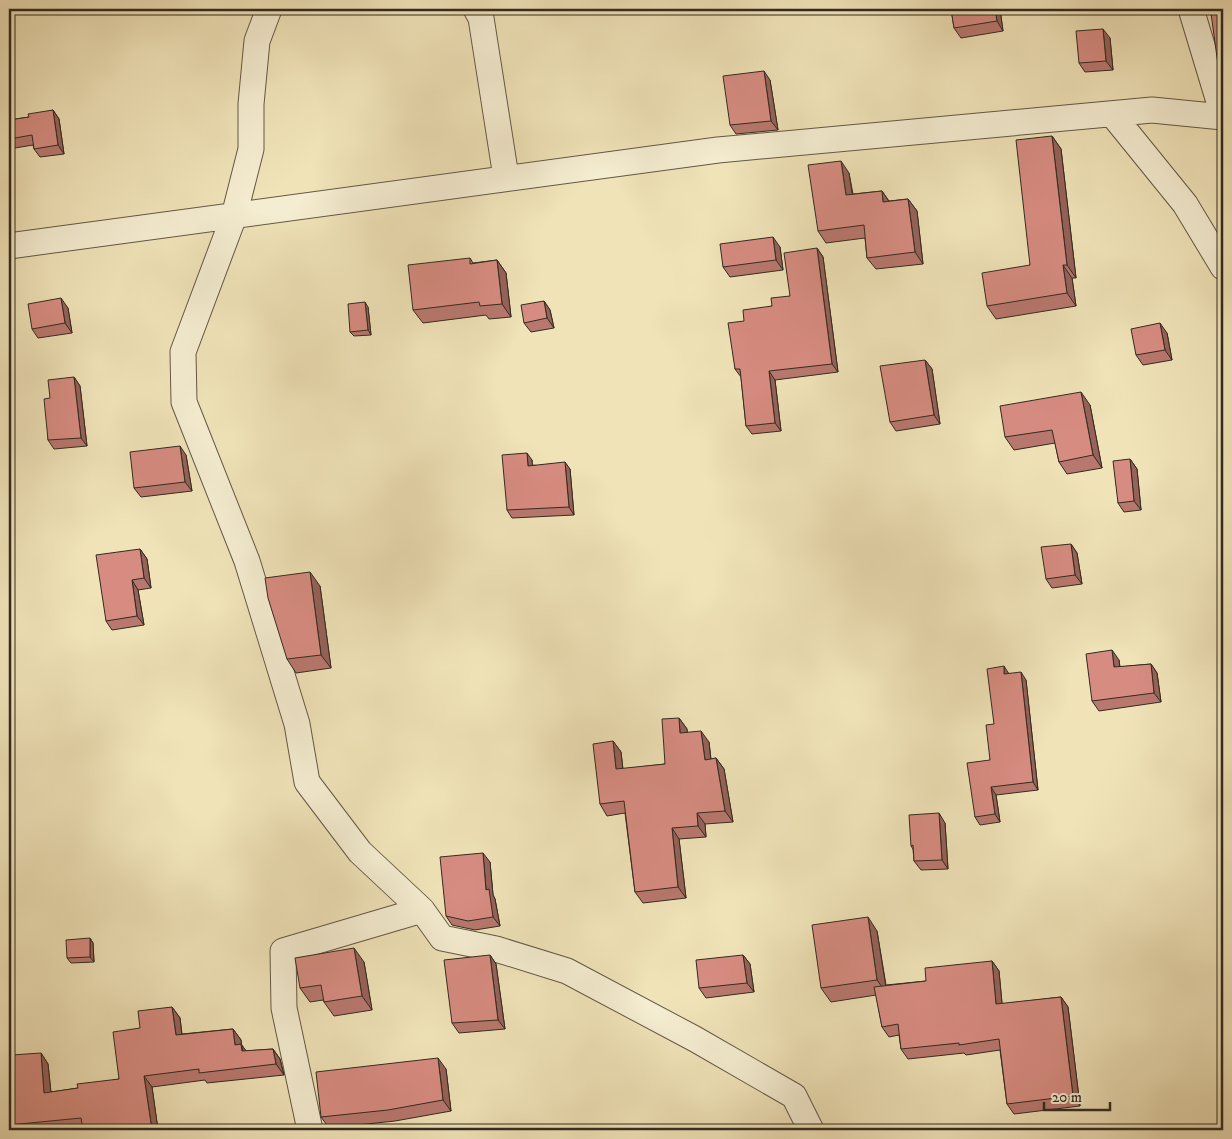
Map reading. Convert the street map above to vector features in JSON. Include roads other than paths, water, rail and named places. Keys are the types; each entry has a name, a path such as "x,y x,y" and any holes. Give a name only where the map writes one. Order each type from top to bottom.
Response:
{"street":[{"path":"269,9 257,41 251,104 251,149 234,216 183,352 184,402 246,561 297,724 307,782 360,852 422,910 442,938 496,949 567,971 695,1039 794,1096 811,1130"},
{"path":"476,9 481,18 506,177"},
{"path":"9,246 506,177 718,150 1152,110 1223,116 1190,9"},
{"path":"1112,114 1185,204 1223,267"},
{"path":"310,1130 284,1008 283,951 422,910"},
{"path":"794,1096 798,1130"}]}
